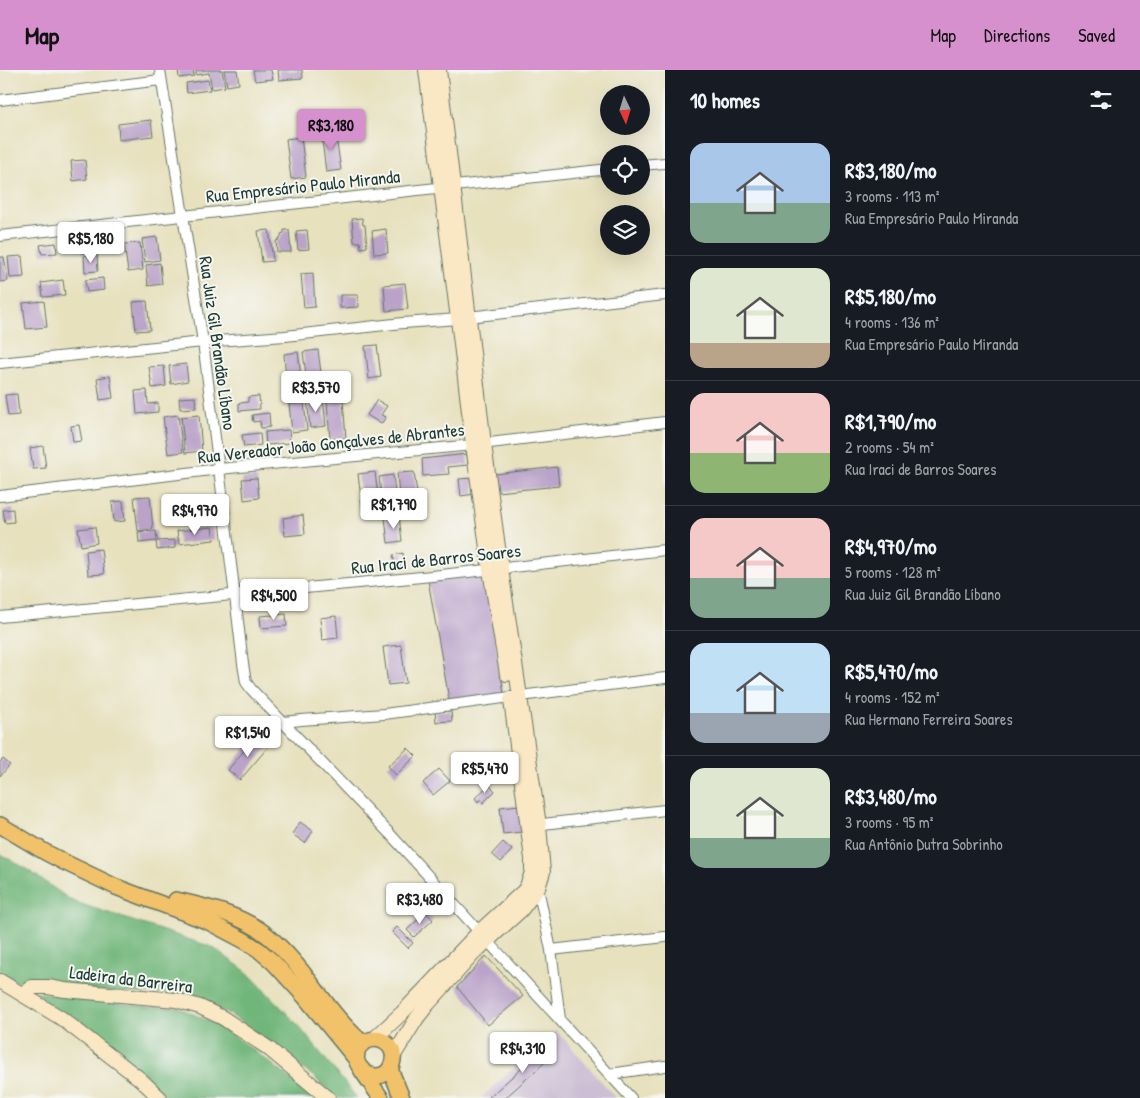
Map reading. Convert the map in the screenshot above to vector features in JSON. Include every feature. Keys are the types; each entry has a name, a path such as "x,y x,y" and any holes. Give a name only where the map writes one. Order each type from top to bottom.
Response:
{"main road":[{"path":"426,70 447,186"},
{"path":"0,825 45,852 116,887 209,922 259,950 305,996 367,1074 378,1076 392,1062 417,1018 457,972 483,936 520,910 538,888 543,872 534,825 478,445 447,186 439,70"},
{"path":"381,1098 359,1065 358,1050 402,1013 483,936 526,888 532,872 534,825"},
{"path":"106,882 223,913 237,918 269,937 304,974 351,1033 369,1041 386,1042 390,1046 392,1062 402,1098"},
{"path":"0,980 61,1018 140,1079 160,1098"},
{"name":"Ladeira da Barreira","path":"22,994 32,987 48,987 176,1000 200,1007 222,1018 268,1048 328,1098"}],"street":[{"path":"0,100 161,75"},
{"name":"Rua Juiz Gil Brandão Líbano","path":"161,75 220,469 239,638 246,682 284,722"},
{"path":"650,165 665,163"},
{"name":"Rua Empresário Paulo Miranda","path":"0,236 600,170"},
{"path":"0,363 463,318 665,295"},
{"name":"Rua Vereador João Gonçalves de Abrantes","path":"0,496 220,469 478,445 665,422"},
{"name":"Rua Iraci de Barros Soares","path":"0,617 496,570 665,550"},
{"path":"284,722 384,714 665,678"},
{"path":"284,722 631,1098"},
{"path":"534,825 665,810"},
{"path":"538,888 551,950 560,1019"},
{"path":"551,950 665,936"},
{"path":"610,1074 665,1066"}],"shaded area":[{"path":"556,1030 616,1098 481,1098"}],"green space":[{"path":"0,854 25,868 72,901 212,947 247,972 296,1023 357,1098 336,1098 313,1076 230,1014 180,994 125,993 13,981 0,974"},
{"path":"33,992 149,1007 178,1007 223,1028 314,1098 167,1098"}],"building":[{"path":"178,70 193,70 194,76 179,78"},
{"path":"196,70 222,70 225,87 212,89 209,73 196,75"},
{"path":"224,70 237,70 239,84 227,86"},
{"path":"253,70 271,70 273,79 255,81"},
{"path":"278,70 302,70 303,78 279,80"},
{"path":"208,80 210,90 187,93 186,83"},
{"path":"151,120 153,136 119,140 118,124"},
{"path":"335,130 341,170 326,172 321,132"},
{"path":"301,137 306,177 291,179 286,139"},
{"path":"85,160 87,179 73,181 71,161"},
{"path":"362,218 363,225 365,225 367,247 361,248 360,242 354,242 352,219"},
{"path":"386,229 388,253 374,254 372,231"},
{"path":"269,230 273,261 262,262 258,231"},
{"path":"284,230 289,230 291,252 277,252 276,241 281,238"},
{"path":"307,230 309,249 298,250 296,231"},
{"path":"97,236 99,250 82,253 80,238"},
{"path":"157,237 160,260 145,262 142,239"},
{"path":"56,243 57,253 42,254 40,245"},
{"path":"140,243 143,270 128,272 124,244"},
{"path":"97,255 98,271 85,272 84,256"},
{"path":"22,256 24,277 10,278 8,257"},
{"path":"0,257 4,257 8,281 0,282"},
{"path":"160,263 162,284 148,286 146,265"},
{"path":"313,273 315,307 304,308 301,274"},
{"path":"103,278 104,290 87,292 85,280"},
{"path":"63,280 65,295 43,297 41,283"},
{"path":"405,283 408,309 386,311 384,285"},
{"path":"340,295 358,295 359,307 340,308"},
{"path":"44,301 47,327 26,329 23,303"},
{"path":"147,301 150,330 136,331 133,302"},
{"path":"377,345 381,377 369,379 365,346"},
{"path":"318,350 321,373 306,375 303,352"},
{"path":"298,352 301,377 286,379 284,354"},
{"path":"186,364 188,381 171,384 169,366"},
{"path":"164,366 166,386 152,388 149,367"},
{"path":"110,376 113,398 100,400 97,378"},
{"path":"147,390 148,404 158,403 158,412 137,414 135,391"},
{"path":"17,394 19,415 8,416 5,395"},
{"path":"259,396 260,409 239,411 239,403 248,402 248,397"},
{"path":"195,397 196,408 180,409 179,398"},
{"path":"323,398 326,426 310,428 307,399"},
{"path":"343,400 346,438 330,439 327,401"},
{"path":"377,400 387,406 381,415 386,417 381,424 367,415"},
{"path":"304,403 307,430 292,432 289,404"},
{"path":"269,413 270,427 261,428 260,421 253,422 252,415"},
{"path":"178,415 183,452 168,454 163,417"},
{"path":"199,415 202,451 185,453 181,417"},
{"path":"79,425 82,441 73,442 71,426"},
{"path":"289,430 290,443 266,445 265,432"},
{"path":"260,433 261,445 244,447 242,435"},
{"path":"43,446 46,468 33,469 30,448"},
{"path":"467,454 468,465 448,467 449,474 423,476 422,459"},
{"path":"557,467 559,486 497,492 495,474"},
{"path":"375,472 380,513 363,515 358,474"},
{"path":"414,472 417,493 399,495 397,473"},
{"path":"393,475 397,509 383,511 379,477"},
{"path":"257,478 259,498 244,500 242,479"},
{"path":"473,478 475,494 461,496 459,479"},
{"path":"150,496 153,529 138,531 134,497"},
{"path":"123,501 125,521 114,522 112,502"},
{"path":"13,509 14,522 5,523 3,510"},
{"path":"303,515 305,534 285,536 283,518"},
{"path":"399,516 402,541 388,543 385,518"},
{"path":"95,527 97,543 81,546 78,529"},
{"path":"212,527 214,540 179,544 177,531"},
{"path":"156,531 157,541 175,540 175,548 157,550 156,541 139,543 138,532"},
{"path":"101,549 104,574 88,575 86,551"},
{"path":"403,553 404,565 395,566 393,555"},
{"path":"485,574 504,694 450,705 428,580"},
{"path":"286,614 287,626 261,628 260,616"},
{"path":"336,616 338,638 322,640 320,618"},
{"path":"401,645 406,683 388,685 383,647"},
{"path":"435,711 451,711 452,721 436,722"},
{"path":"256,736 269,746 240,780 228,770"},
{"path":"408,748 416,756 396,775 388,766"},
{"path":"3,759 10,765 0,776 0,762"},
{"path":"439,769 450,781 433,795 423,783"},
{"path":"489,785 495,791 483,803 480,799 478,802 475,798"},
{"path":"520,805 522,832 503,834 500,807"},
{"path":"300,822 313,831 305,843 292,834"},
{"path":"503,842 512,850 501,862 492,854"},
{"path":"426,912 433,920 414,937 407,930"},
{"path":"397,927 413,943 408,948 392,932"},
{"path":"486,956 523,996 488,1025 457,987"},
{"path":"547,1046 554,1054 505,1098 488,1098"}]}
